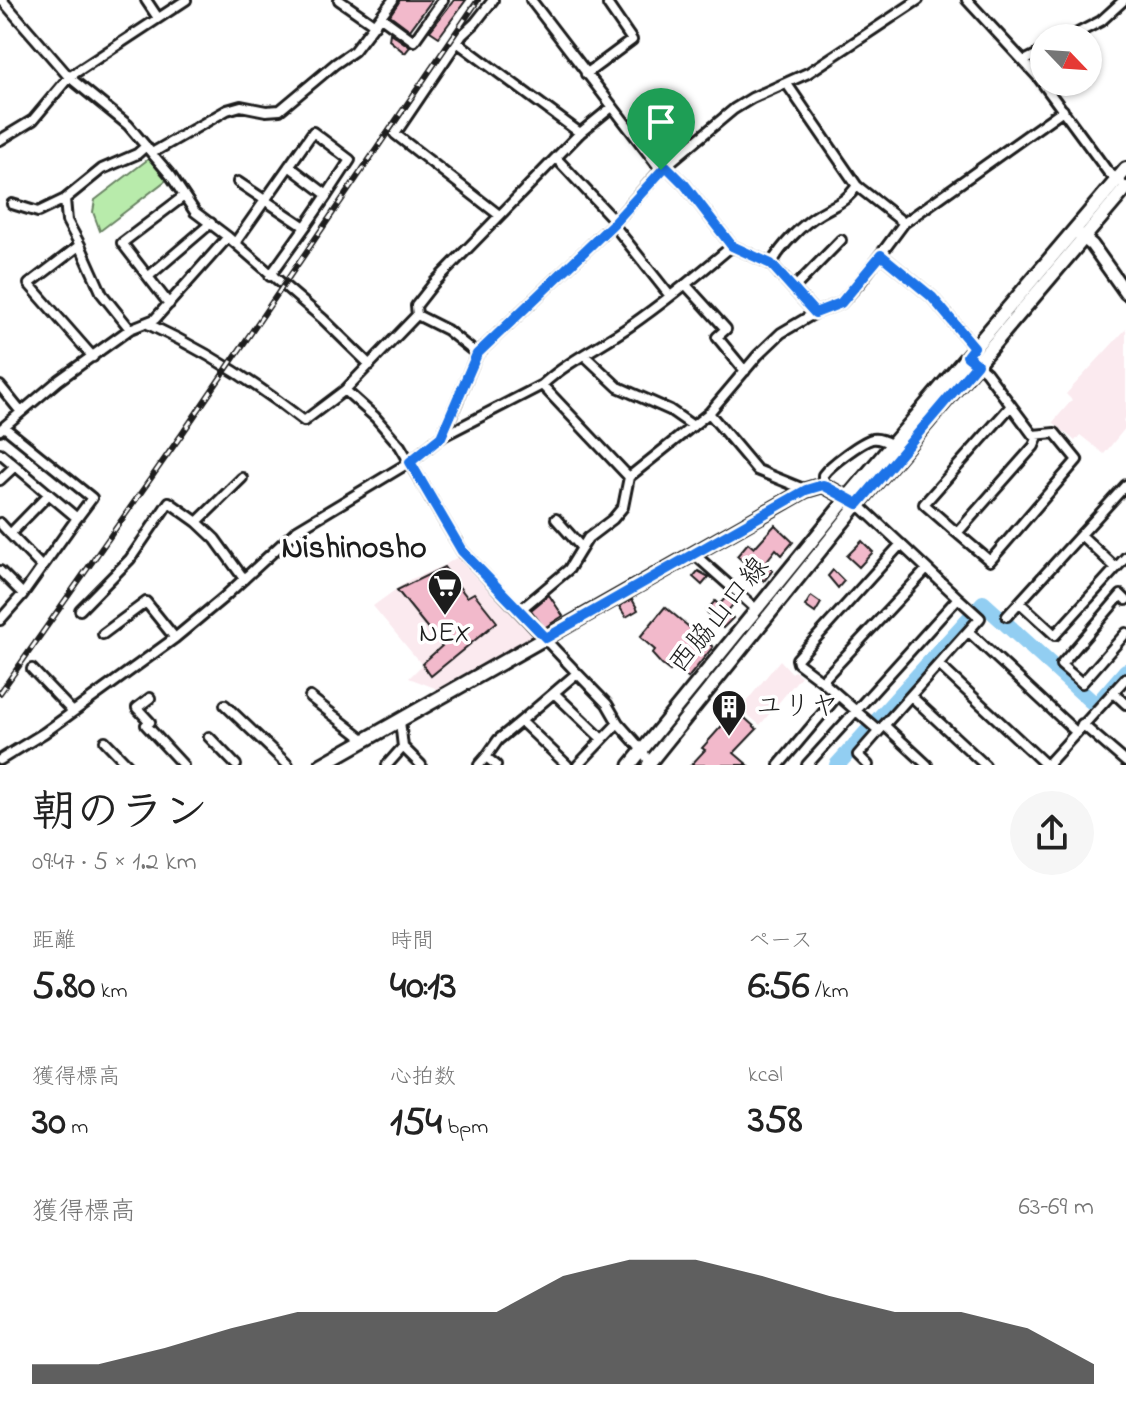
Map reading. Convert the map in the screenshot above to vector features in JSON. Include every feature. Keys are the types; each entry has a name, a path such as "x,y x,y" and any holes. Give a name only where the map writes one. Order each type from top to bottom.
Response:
{"main road":[{"path":"853,500 891,444 1123,185 1126,169"},
{"path":"853,500 973,355"},
{"path":"321,765 806,490 823,485 853,500"}],"street":[{"path":"2,0 69,77 128,125 195,212 323,319 370,365"},
{"path":"146,0 158,18"},
{"path":"0,140 33,120 69,77 186,0"},
{"path":"339,0 414,41 443,0"},
{"path":"12,204 38,212 65,199 102,169 149,150 227,110 241,106 266,111 280,110 354,51 393,0"},
{"path":"493,0 457,42 395,134 499,215"},
{"path":"531,0 612,107 664,168 685,185 732,246 771,264 815,313"},
{"path":"441,437 477,354 614,222 664,168 734,109 787,84 835,56 918,0"},
{"path":"967,0 1024,61 1108,172 1123,185"},
{"path":"1095,24 1124,0"},
{"path":"586,74 632,40 608,5"},
{"path":"457,42 580,133"},
{"path":"1024,61 1030,58"},
{"path":"787,84 857,186 904,223"},
{"path":"148,324 172,334 226,366 304,421 345,390 370,365 417,315 416,306 420,299 580,133 612,107"},
{"path":"519,611 569,569 588,538 623,507 629,477 709,413 781,333 815,313 841,303 904,223 1063,110"},
{"path":"0,620 23,594 92,498 2,428 59,380 130,329 148,324 231,240 264,201 313,132 350,160 270,276"},
{"path":"557,159 614,222 670,296"},
{"path":"289,166 327,195"},
{"path":"238,182 305,227"},
{"path":"771,264 778,251 811,219 845,201 857,186"},
{"path":"169,304 122,243 184,196"},
{"path":"65,199 67,221 102,294 130,329"},
{"path":"149,276 211,223"},
{"path":"1079,234 1126,293"},
{"path":"794,288 841,240"},
{"path":"80,245 29,284 93,357"},
{"path":"0,760 44,733 175,638 297,530 410,462 441,437 542,385 555,373 629,327 732,246"},
{"path":"881,255 932,297 1033,435 1055,433 1077,456 1075,464 990,561 924,504 1010,407"},
{"path":"686,285 726,329 717,337 745,371"},
{"path":"417,315 447,330 477,354"},
{"path":"584,355 618,387 670,410 693,426"},
{"path":"542,385 578,419 629,477"},
{"path":"0,386 21,412"},
{"path":"345,390 375,417 400,446 462,551 607,704 649,764"},
{"path":"709,413 757,470 806,490"},
{"path":"957,533 1034,446 1038,436"},
{"path":"823,485 823,475 828,467 870,439 891,444"},
{"path":"0,453 77,518"},
{"path":"0,480 15,466"},
{"path":"197,522 242,478"},
{"path":"1007,616 1126,485"},
{"path":"10,534 49,494"},
{"path":"853,500 980,618 911,696 877,727 858,755 868,765"},
{"name":"西脇山口線","path":"630,765 756,609 853,500"},
{"name":"西脇山口線","path":"649,764 853,500"},
{"path":"80,610 130,559 169,502 215,539 244,579"},
{"path":"556,519 582,548"},
{"path":"0,523 42,567"},
{"path":"1081,535 1116,568"},
{"path":"901,544 797,659 856,711 927,765"},
{"path":"694,554 756,609"},
{"path":"1020,603 1055,635 1126,557"},
{"path":"822,681 927,569"},
{"path":"0,571 23,594"},
{"path":"1126,600 1121,595 1061,665 1082,683 1126,633"},
{"path":"807,765 958,598"},
{"path":"103,634 146,602 175,638"},
{"path":"969,632 1079,728 1126,762"},
{"path":"939,665 1048,765 1126,678"},
{"path":"32,669 72,711"},
{"path":"479,765 498,740 577,673"},
{"path":"1113,692 1126,704"},
{"path":"554,693 602,739"},
{"path":"781,764 838,695"},
{"path":"911,696 985,765"},
{"path":"310,697 365,740"},
{"path":"150,698 137,708 150,722 146,725 183,765"},
{"path":"225,705 288,765"},
{"path":"400,721 403,747 421,765"},
{"path":"521,721 567,765"},
{"path":"578,765 618,723"},
{"path":"209,737 236,765"},
{"path":"105,741 128,765"},
{"path":"387,765 403,747"},
{"path":"486,757 496,765"}],"shaded area":[{"path":"1126,329 1126,417 1123,420 1126,427 1104,454 1080,435 1075,441 1053,422 1072,400 1066,394"},
{"path":"461,555 533,629 533,637 437,692 435,688 409,678 422,665 373,606 409,580"},
{"path":"780,660 792,673 794,671 801,676 760,725 737,706 742,699 746,702"}],"green space":[{"path":"151,157 169,178 100,231 93,212 95,200"}],"building":[{"path":"400,0 432,0 410,30 390,15"},
{"path":"454,0 466,0 439,37 430,31"},
{"path":"390,33 410,47 405,53 389,40"},
{"path":"775,525 793,542 782,555 776,549 765,563 773,570 764,581 737,556 748,543 754,548"},
{"path":"862,541 873,552 859,567 847,556"},
{"path":"444,567 467,597 474,593 497,622 431,676 422,664 442,646 397,590"},
{"path":"833,570 844,581 838,588 828,576"},
{"path":"698,571 709,577 702,585 693,577"},
{"path":"549,595 563,616 544,628 531,610"},
{"path":"728,595 735,602 727,612 733,618 723,628 706,611 715,601 719,605"},
{"path":"811,596 821,603 815,613 805,606"},
{"path":"632,599 638,610 626,617 619,606"},
{"path":"665,607 713,647 688,678 674,666 670,671 662,665 652,654 655,650 640,637"},
{"name":"ユリヤ","path":"736,710 757,729 734,753 748,765 691,765 705,750 702,748"}],"waterway":[{"path":"837,765 983,603 1095,703 1126,671"}],"railway":[{"path":"0,693 182,434 478,0"}],"place":[{"name":"NEX","path":"445,617"},
{"name":"ユリヤ","path":"729,738"}],"district":[{"name":"Nishinosho","path":"354,549"}],"route":[{"path":"666,166 685,185 732,246 771,264 815,313 841,303 881,255 932,297 974,347 967,356 977,364 858,504 823,485 806,490 546,638 462,551 410,462 441,437 477,354 613,224 661,170 666,166"}]}
